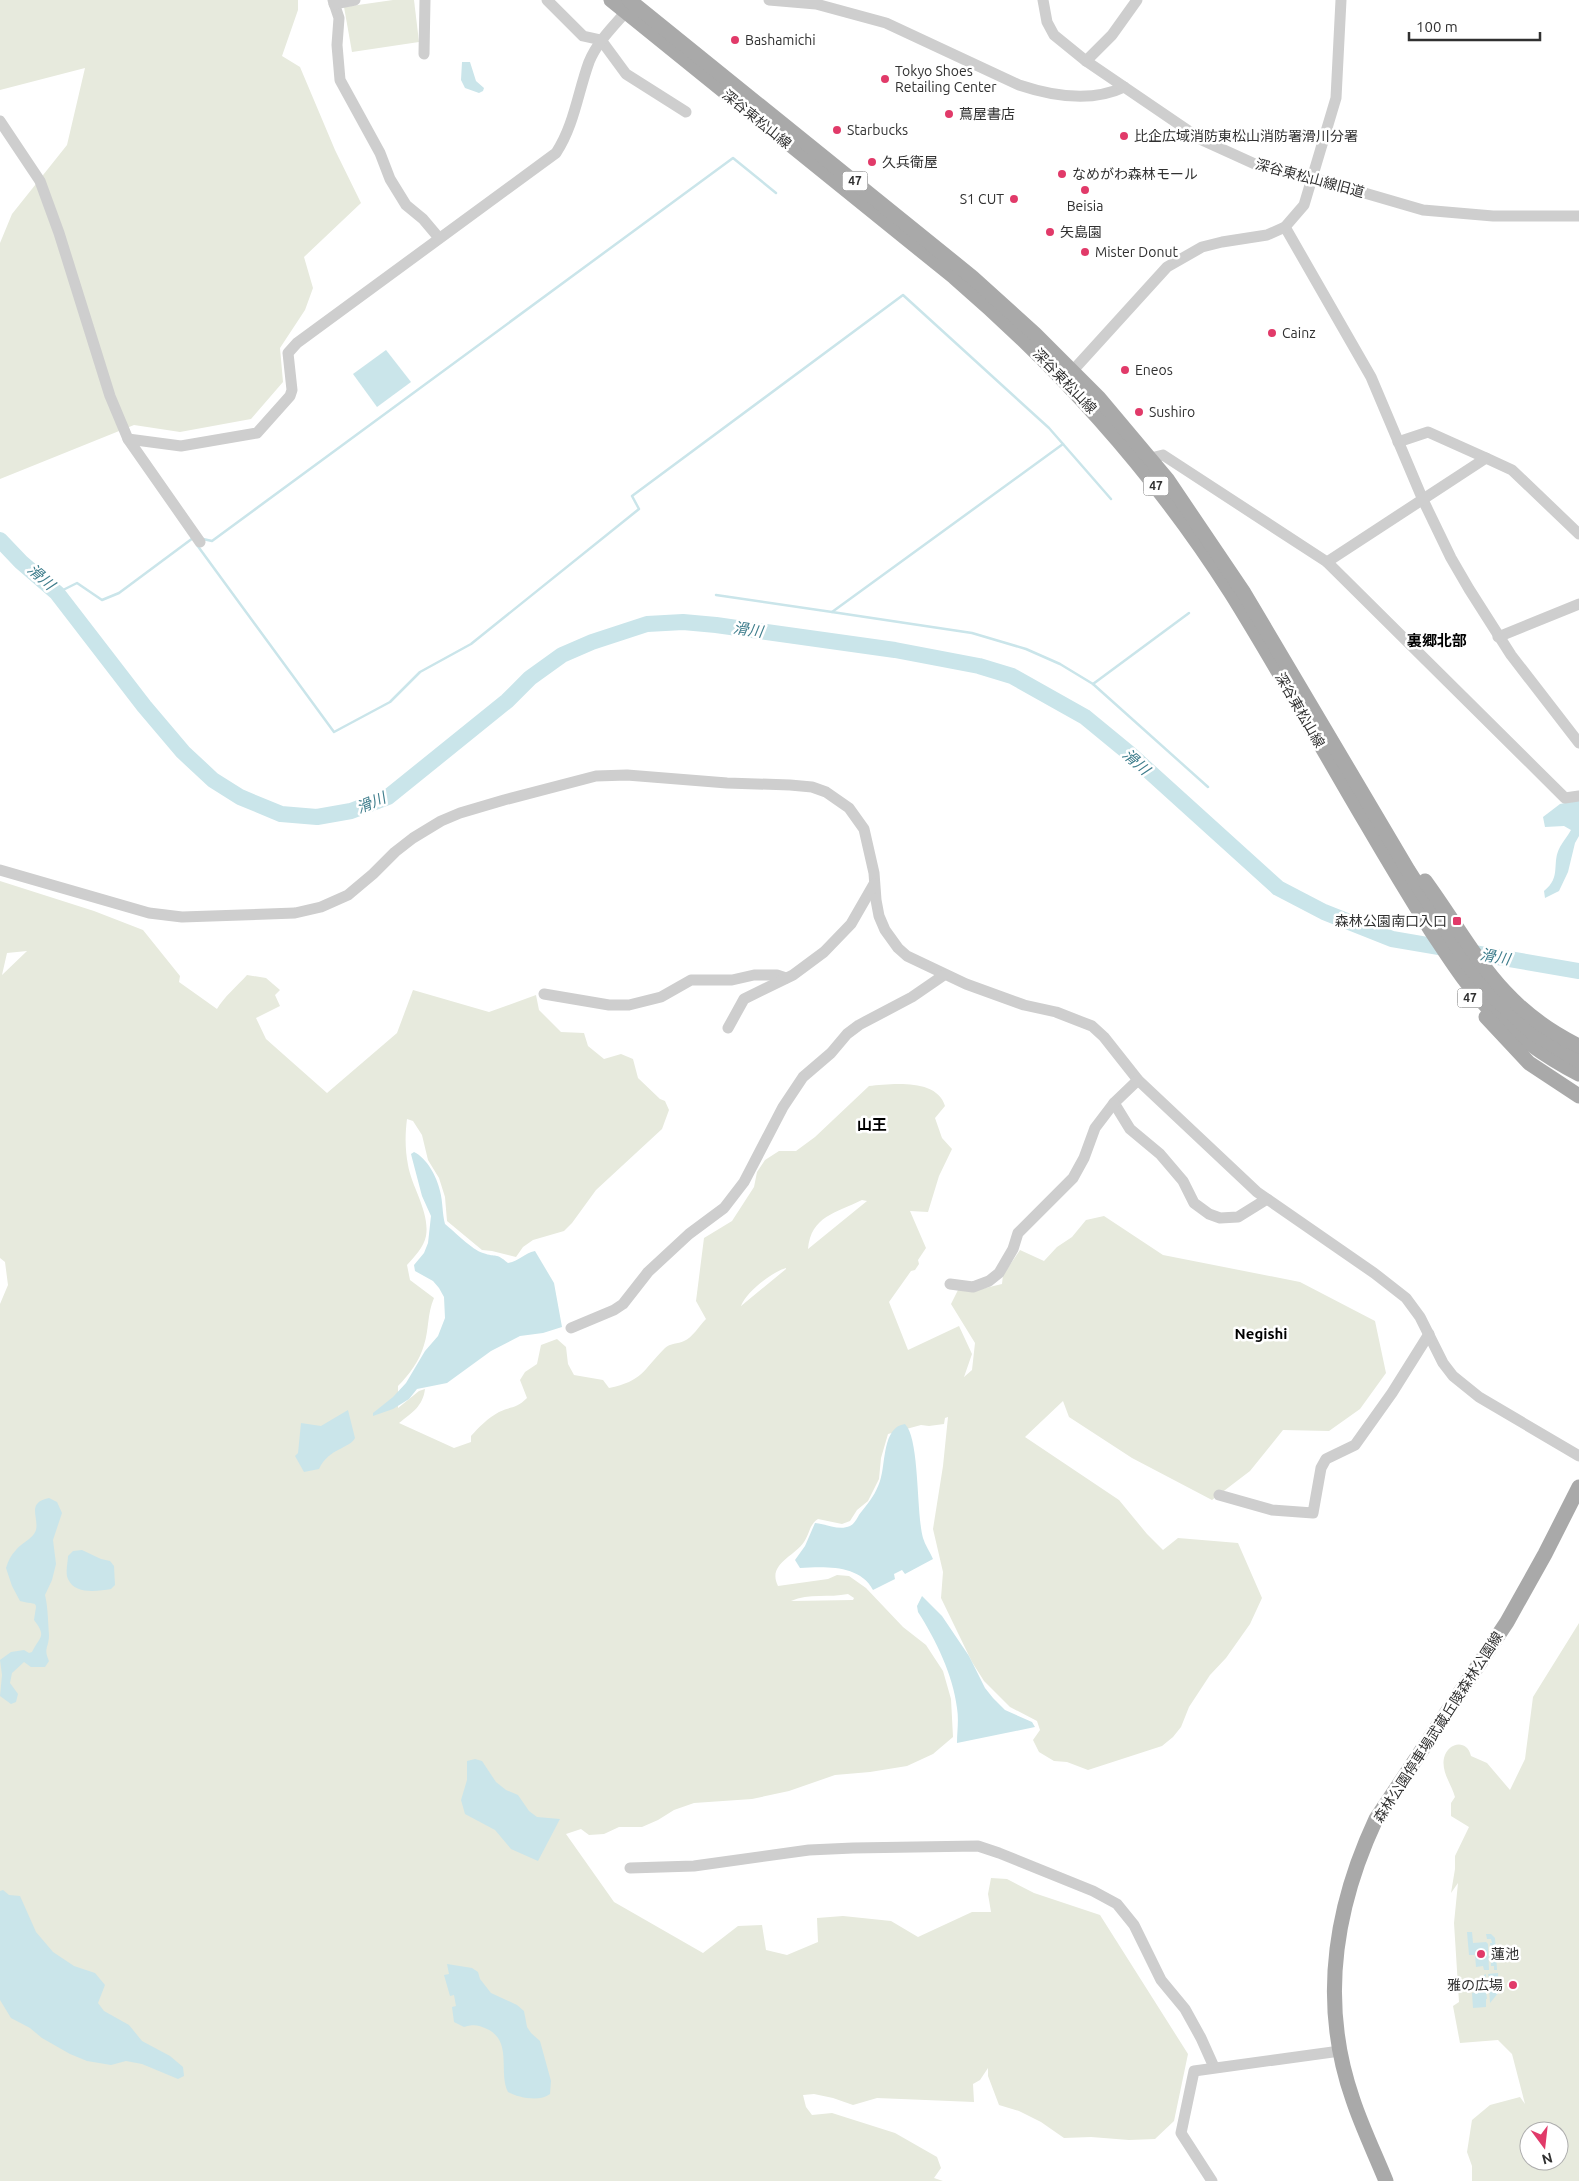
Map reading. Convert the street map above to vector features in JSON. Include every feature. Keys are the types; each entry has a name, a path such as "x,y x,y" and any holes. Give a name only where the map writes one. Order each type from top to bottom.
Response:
{"main road":[{"name":"深谷東松山線","path":"611,0 631,4 972,277 1151,458 1244,593 1459,952 1496,999 1532,1032 1579,1061"},
{"name":"深谷東松山線","path":"1069,375 1165,496 1231,593 1395,872 1450,961 1475,993 1495,1014 1531,1046 1579,1074"},
{"name":"深谷東松山線","path":"1392,842 1416,868 1481,965 1499,988 1534,1019 1556,1035 1579,1046"},
{"name":"深谷東松山線","path":"1395,872 1418,926 1458,983 1502,1036 1529,1063 1579,1096"},
{"name":"森林公園停車場武蔵丘陵森林公園線","path":"1386,2181 1352,2098 1340,2052 1334,2005 1334,1981 1339,1927 1361,1852 1376,1818 1507,1622 1545,1554 1579,1487"}],"street":[{"path":"355,0 333,2 339,18 337,62 340,80 380,153 390,180 406,205 423,219 439,238"},
{"path":"424,54 425,0"},
{"path":"547,0 583,36 601,40 626,74 686,112"},
{"path":"770,0 816,4 886,23 1019,85 1039,92 1075,96 1115,92 1124,88"},
{"name":"深谷東松山線旧道","path":"1043,0 1047,22 1054,35 1086,61 1207,142 1257,165 1313,178 1423,210 1493,216 1579,216"},
{"path":"1086,61 1112,35 1137,0"},
{"path":"1069,375 1157,277 1178,259 1202,247 1267,236 1285,227 1304,205 1336,98 1341,0"},
{"path":"128,439 181,446 257,433 290,396 292,390 288,353 297,343 556,153 565,140 590,61 601,40 631,4"},
{"path":"0,121 40,181 62,242 97,360 128,439 200,542"},
{"path":"1285,227 1371,377 1423,500 1451,558 1498,637 1579,743"},
{"path":"1398,442 1428,432 1512,470 1579,534"},
{"path":"1151,458 1163,455 1327,562 1565,798 1579,796"},
{"path":"1327,562 1486,458"},
{"path":"1498,637 1579,604"},
{"path":"0,870 148,914 182,917 295,913 320,907 348,895 413,838 441,821 460,813 581,779 596,776 627,775 790,784 812,787 826,792 848,808 864,829 875,883 879,916 891,940 907,956 944,975 1024,1005 1056,1012 1092,1026 1104,1037 1138,1080 1267,1199 1391,1285 1406,1298 1429,1334 1443,1363 1464,1386 1545,1438 1579,1456"},
{"path":"728,1028 744,999 805,968 824,952 851,924 875,883"},
{"path":"544,994 609,1005 629,1005 661,997 691,980 732,980 754,975 786,978"},
{"path":"571,1328 614,1310 623,1304 648,1272 689,1234 724,1208 744,1182 783,1107 803,1078 831,1053 847,1034 859,1025 912,997 944,975"},
{"path":"950,1284 972,1287 989,1281 999,1274 1013,1249 1018,1234 1073,1178 1084,1158 1095,1128 1114,1103 1138,1080"},
{"path":"1114,1103 1130,1129 1160,1154 1183,1181 1194,1203 1209,1214 1220,1218 1238,1217 1267,1199"},
{"path":"1219,1495 1272,1510 1313,1513 1321,1468 1326,1459 1355,1445 1392,1393 1429,1334"},
{"path":"630,1868 694,1866 809,1850 853,1848 978,1846 1000,1853 1093,1891 1117,1904 1134,1925 1160,1980 1185,2009 1202,2038 1214,2067"},
{"path":"1212,2181 1180,2133 1194,2070 1340,2052"}],"shaded area":[{"path":"0,0 298,0 298,10 282,56 300,67 335,150 361,203 304,257 313,288 305,310 280,348 283,382 251,419 180,432 134,425 0,479 0,243 12,214 67,145 85,68 0,90"},
{"path":"393,0 414,0 419,42 352,52 344,7"},
{"path":"0,881 94,911 143,930 180,976 179,982 217,1009 247,975 266,978 280,990 275,995 280,1006 256,1018 266,1039 327,1093 397,1033 413,990 489,1012 536,995 539,1010 561,1032 584,1033 588,1046 604,1059 621,1054 633,1059 638,1078 660,1099 665,1101 669,1110 662,1129 596,1190 564,1231 533,1240 523,1247 516,1257 482,1250 447,1221 445,1197 439,1178 428,1160 422,1135 413,1121 407,1119 406,1153 408,1165 427,1227 423,1244 407,1265 410,1280 434,1298 430,1310 426,1339 420,1356 414,1367 398,1386 398,1408 419,1391 425,1389 424,1395 416,1409 399,1423 454,1448 471,1442 471,1436 487,1420 499,1412 520,1404 527,1398 520,1380 525,1372 537,1364 541,1345 557,1339 566,1347 568,1364 574,1375 603,1380 609,1388 636,1378 667,1346 682,1342 690,1337 706,1319 696,1301 704,1238 732,1221 754,1187 757,1172 765,1160 779,1151 796,1151 815,1137 869,1086 901,1084 923,1087 933,1091 940,1097 945,1106 935,1118 942,1138 952,1149 939,1176 928,1212 910,1211 926,1248 918,1260 919,1264 915,1270 911,1271 889,1302 908,1350 959,1326 972,1354 964,1377 972,1370 975,1343 951,1304 959,1288 977,1290 1002,1284 1003,1275 1020,1250 1044,1261 1057,1247 1072,1237 1086,1220 1104,1216 1163,1255 1300,1282 1375,1321 1386,1373 1360,1409 1329,1431 1283,1430 1250,1471 1212,1500 1132,1458 1069,1417 1063,1401 1025,1437 1119,1500 1163,1550 1178,1538 1238,1543 1262,1598 1250,1624 1226,1658 1210,1675 1189,1707 1181,1727 1162,1746 1088,1770 1067,1762 1054,1761 1039,1752 1033,1740 1040,1730 1037,1721 1010,1707 984,1681 972,1662 941,1598 943,1572 933,1529 943,1466 948,1417 945,1418 944,1424 921,1425 888,1434 881,1458 879,1479 868,1501 857,1510 850,1521 842,1524 818,1519 815,1521 800,1547 779,1566 776,1578 778,1586 828,1579 837,1575 849,1576 866,1588 903,1627 926,1645 943,1671 951,1699 953,1737 933,1754 907,1766 835,1775 789,1791 752,1799 694,1803 674,1810 642,1827 619,1827 604,1834 589,1835 581,1829 566,1834 614,1902 703,1953 738,1926 762,1925 766,1950 787,1955 818,1942 817,1918 843,1916 891,1921 918,1937 972,1912 991,1912 988,1894 991,1878 1007,1879 1034,1893 1100,1915 1188,2054 1174,2121 1155,2139 1064,2138 1041,2122 1019,2111 999,2105 988,2076 988,2068 980,2080 973,2084 974,2102 877,2098 853,2105 814,2094 803,2095 806,2107 812,2115 832,2113 895,2133 937,2157 941,2168 934,2178 943,2181 0,2181 0,1304 8,1285 5,1262 0,1258","holes":["27,951 2,975 7,953","862,1200 867,1201 808,1249 814,1229 826,1217","786,1268 741,1306 754,1289 780,1270","848,1594 854,1598 853,1600 791,1601 812,1596"]},
{"path":"1579,1623 1579,2181 1472,2181 1472,2166 1467,2152 1472,2120 1490,2105 1520,2097 1525,2104 1512,2054 1498,2040 1460,2043 1453,2006 1459,2002 1454,1923 1458,1883 1451,1893 1455,1856 1469,1827 1451,1816 1451,1803 1455,1797 1443,1763 1449,1749 1453,1746 1462,1745 1466,1747 1471,1756 1487,1763 1510,1790 1525,1759 1533,1697"}],"water":[{"path":"462,62 470,62 476,81 484,88 483,91 479,93 465,88 461,80"},
{"path":"386,350 411,382 377,407 353,374"},
{"path":"1579,800 1579,836 1575,843 1568,872 1559,891 1545,898 1544,891 1555,875 1557,853 1571,830 1564,826 1545,827 1543,817 1560,804"},
{"path":"414,1152 427,1163 437,1180 445,1224 469,1244 479,1251 498,1256 508,1263 535,1251 554,1283 562,1327 543,1333 520,1336 491,1351 447,1383 417,1389 409,1399 393,1409 373,1416 373,1413 393,1397 406,1383 425,1351 438,1336 445,1318 444,1297 439,1288 433,1281 415,1271 414,1265 424,1253 428,1243 431,1216 422,1196 411,1154"},
{"path":"348,1410 355,1438 348,1445 328,1457 319,1469 304,1472 295,1456 298,1453 301,1423 321,1426"},
{"path":"905,1424 910,1432 913,1445 923,1538 933,1559 905,1574 902,1570 894,1574 895,1579 873,1590 859,1575 850,1571 820,1567 800,1568 795,1560 805,1546 815,1523 842,1528 852,1525 861,1513 878,1485 882,1474 886,1447 892,1432"},
{"path":"49,1498 57,1502 62,1513 53,1540 56,1564 52,1580 45,1595 49,1635 46,1653 49,1661 45,1667 31,1667 24,1662 12,1673 10,1683 18,1694 16,1702 11,1704 0,1696 2,1675 0,1660 11,1652 24,1650 29,1653 32,1652 40,1639 41,1633 34,1620 35,1604 20,1601 12,1586 6,1568 14,1552 36,1530 35,1511 38,1503"},
{"path":"82,1550 110,1561 114,1566 115,1585 111,1589 87,1591 76,1588 71,1584 67,1574 68,1556 73,1551"},
{"path":"922,1596 942,1616 969,1656 985,1688 993,1698 1005,1710 1032,1722 1035,1727 957,1743 958,1717 952,1683 943,1658 918,1612 917,1606"},
{"path":"475,1759 482,1761 496,1782 506,1790 518,1795 529,1811 537,1817 560,1819 538,1861 511,1849 495,1830 465,1814 461,1800 467,1780 467,1761"},
{"path":"3,1890 9,1895 20,1896 36,1932 53,1952 74,1966 95,1973 105,1985 98,2003 104,2011 129,2025 142,2041 170,2056 183,2067 184,2076 178,2079 142,2064 126,2061 111,2065 87,2061 70,2054 11,2018 0,2000 0,1891"},
{"path":"1467,1932 1472,1932 1473,1943 1486,1942 1488,1944 1489,1970 1484,1970 1483,1966 1476,1967 1475,1955 1469,1955"},
{"path":"1486,1934 1491,1934 1495,1938 1497,1970 1494,1970 1494,1966 1491,1966 1491,1960 1493,1959 1490,1943 1492,1943 1491,1939 1487,1939"},
{"path":"447,1964 472,1968 478,1972 480,1979 491,1993 517,2005 524,2011 527,2027 540,2041 551,2081 550,2094 541,2098 529,2098 508,2092 505,2084 502,2049 500,2041 495,2034 481,2027 473,2025 464,2027 454,2022 452,2007 456,2006 454,1995 450,1996 444,1975 449,1974"},
{"path":"1498,1973 1499,1992 1490,2003 1489,1987 1487,1987 1486,1978 1489,1978 1488,1974"},
{"path":"1486,1974 1486,2007 1473,2008 1472,1993 1478,1992 1477,1980 1484,1979"}],"waterway":[{"path":"203,539 212,541 733,158 776,193"},
{"path":"197,545 334,732 390,702 420,672 471,644 639,509 632,496 903,295 1049,428 1111,499"},
{"path":"716,595 832,612 1063,444"},
{"path":"57,593 77,583 102,600 119,593 193,538"},
{"name":"滑川","path":"0,540 21,562 57,593 144,706 183,752 213,780 240,797 281,814 317,817 351,811 388,797 507,701 530,678 562,655 592,642 647,624 683,622 716,625 895,650 979,666 1012,676 1085,717 1130,754 1278,888 1324,912 1392,939 1579,971"},
{"path":"832,612 972,633 1026,649 1060,664 1093,684 1208,787"},
{"path":"1093,684 1189,613"}],"place":[{"name":"Bashamichi","path":"735,40"},
{"name":"Tokyo Shoes Retailing Center","path":"885,79"},
{"name":"蔦屋書店","path":"949,114"},
{"name":"Starbucks","path":"837,130"},
{"name":"比企広域消防東松山消防署滑川分署","path":"1124,136"},
{"name":"久兵衛屋","path":"872,162"},
{"name":"なめがわ森林モール","path":"1062,174"},
{"name":"Beisia","path":"1085,190"},
{"name":"S1 CUT","path":"1014,199"},
{"name":"矢島園","path":"1050,232"},
{"name":"Mister Donut","path":"1085,252"},
{"name":"Cainz","path":"1272,333"},
{"name":"Eneos","path":"1125,370"},
{"name":"Sushiro","path":"1139,412"},
{"name":"森林公園南口入口","path":"1457,921"},
{"name":"蓮池","path":"1481,1954"},
{"name":"雅の広場","path":"1513,1985"}],"district":[{"name":"裏郷北部","path":"1437,641"},
{"name":"山王","path":"872,1125"},
{"name":"Negishi","path":"1261,1334"}]}
